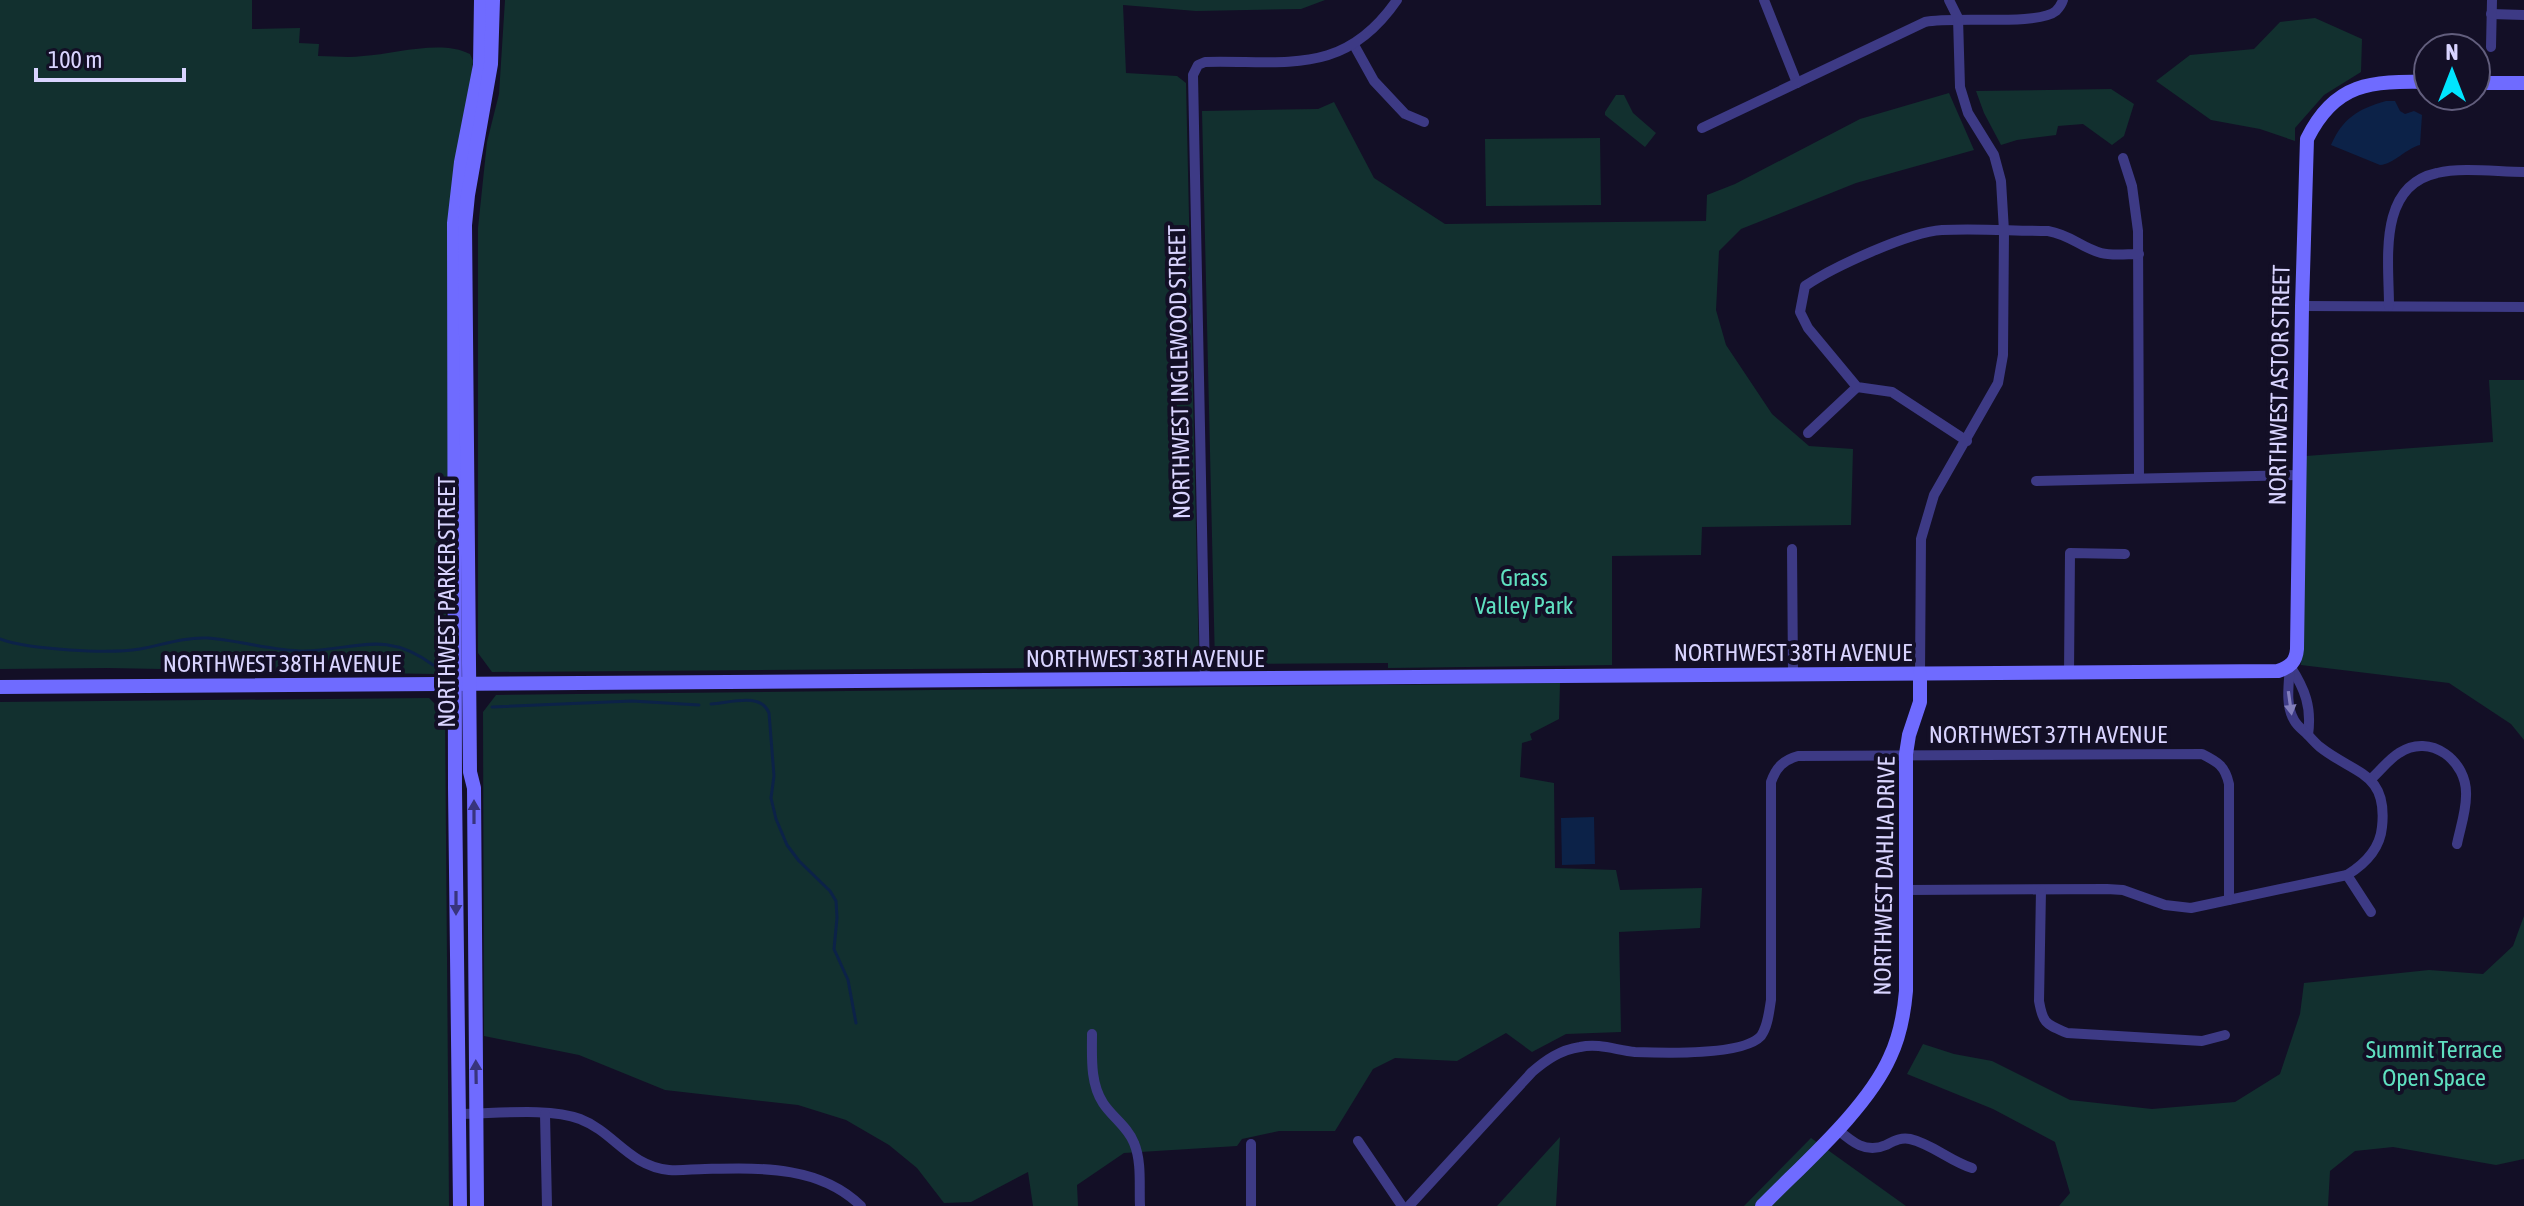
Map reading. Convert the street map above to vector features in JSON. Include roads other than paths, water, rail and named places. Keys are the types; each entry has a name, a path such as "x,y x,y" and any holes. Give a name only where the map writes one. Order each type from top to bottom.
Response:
{"street":[{"name":"NORTHWEST PARKER STREET","path":"477,1206 474,788 462,685 454,223 461,162 480,65 481,0"},
{"name":"NORTHWEST PARKER STREET","path":"460,1206 465,225 491,64 493,0"},
{"path":"1397,0 1372,31 1354,45 1374,81 1405,114 1424,122"},
{"path":"1764,0 1797,83"},
{"name":"NORTHWEST DAHLIA DRIVE","path":"1762,1206 1837,1129 1878,1081 1896,1042 1903,1016 1906,991 1906,754 1920,702 1921,539 1934,495 1967,441 2002,370 2004,231 2001,181 1994,155 1968,113 1960,87 1958,18 1949,0"},
{"path":"1702,128 1925,22 1958,18 2043,17 2056,11 2063,0"},
{"path":"2491,32 2492,0"},
{"path":"2491,14 2524,15"},
{"name":"NORTHWEST INGLEWOOD STREET","path":"1205,679 1192,82 1198,65 1205,62 1306,60 1326,57 1354,45"},
{"name":"NORTHWEST ASTOR STREET","path":"2371,779 2318,746 2293,719 2289,707 2290,666 2297,649 2307,139 2316,120 2339,97 2357,88 2384,81 2412,82"},
{"path":"2492,83 2524,83"},
{"path":"2123,158 2137,208 2139,478"},
{"path":"2389,306 2390,230 2393,211 2403,194 2418,180 2436,173 2524,172"},
{"path":"1967,441 1892,392 1857,387 1808,328 1800,312 1805,286 1822,274 1918,234 1941,230 2048,231 2065,234 2104,254 2139,254"},
{"path":"2302,306 2524,307"},
{"path":"1808,433 1857,387"},
{"path":"2036,481 2299,475"},
{"path":"1792,549 1793,674"},
{"path":"2069,673 2070,553 2125,554"},
{"name":"NORTHWEST 38TH AVENUE","path":"0,687 2069,673 2278,671 2290,666"},
{"path":"2290,666 2302,684 2310,705 2308,735"},
{"path":"1907,890 2123,890 2165,905 2191,908 2347,875 2360,867 2381,839 2383,818 2380,797 2371,779 2399,753 2415,747 2446,752 2458,763 2463,774 2467,795 2457,844"},
{"name":"NORTHWEST 37TH AVENUE","path":"1409,1206 1532,1072 1547,1059 1565,1050 1604,1046 1632,1052 1722,1051 1744,1047 1760,1036 1767,1023 1771,1000 1771,782 1781,764 1798,756 2202,754 2219,762 2229,784 2229,900"},
{"path":"2347,875 2371,912"},
{"path":"2041,890 2039,1001 2042,1018 2048,1025 2067,1033 2202,1041 2225,1035"},
{"path":"1092,1034 1093,1069 1098,1091 1134,1142 1140,1206"},
{"path":"459,1114 564,1114 599,1130 628,1155 646,1164 668,1170 771,1169 804,1174 833,1186 861,1206"},
{"path":"545,1114 547,1206"},
{"path":"1837,1129 1855,1145 1881,1147 1905,1138 1972,1168"},
{"path":"1358,1141 1402,1206"},
{"path":"1251,1144 1251,1206"}],"water":[{"path":"2395,101 2405,114 2412,112 2422,115 2420,145 2380,165 2331,145 2346,121 2367,107"},
{"path":"1594,817 1595,864 1562,865 1561,818"}],"waterway":[{"path":"0,639 30,646 90,651 140,649 198,638 304,651 385,644 400,647 433,665"},
{"path":"492,707 632,701 699,705"},
{"path":"711,704 752,701 765,707 769,713 774,776 771,798 776,819 787,845 836,901 834,949 848,980 856,1023"}],"park label":[{"name":"Grass Valley Park","path":"1524,591"},
{"name":"Summit Terrace Open Space","path":"2434,1063"}]}
